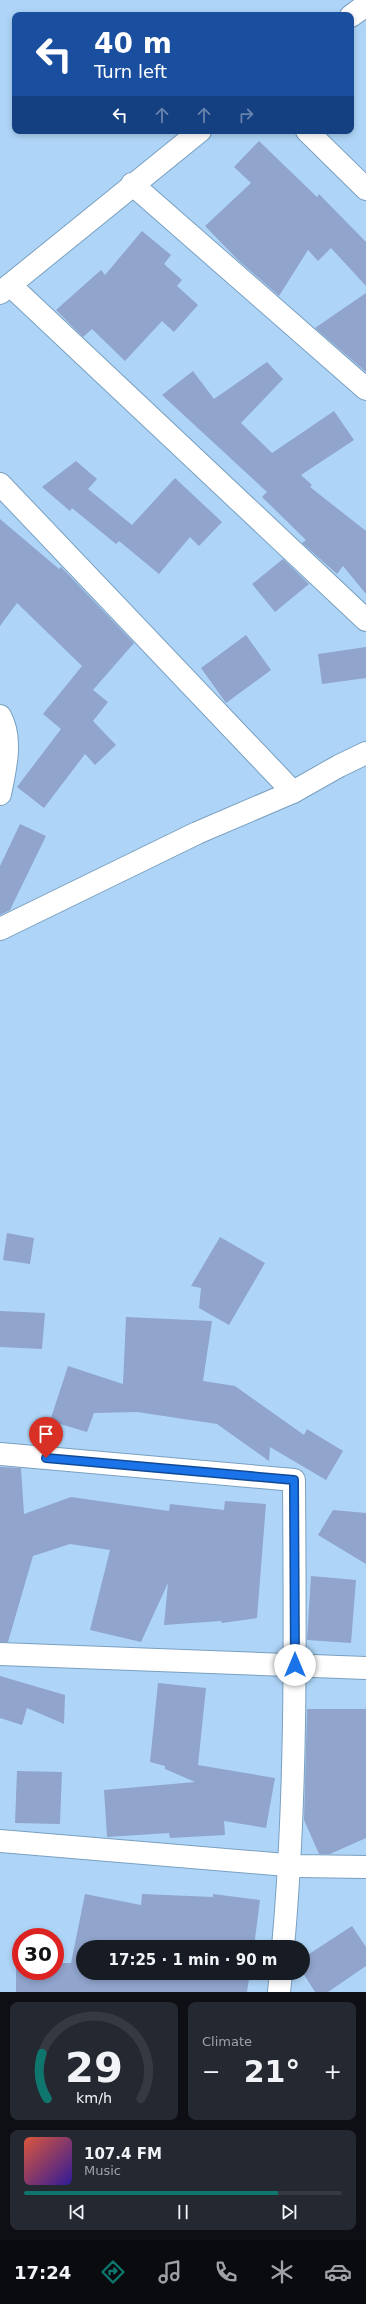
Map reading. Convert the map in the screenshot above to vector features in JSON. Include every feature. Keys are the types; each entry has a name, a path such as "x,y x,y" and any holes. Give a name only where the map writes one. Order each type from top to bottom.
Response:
{"street":[{"path":"354,14 366,5"},
{"path":"196,134 132,184 5,289 366,620"},
{"path":"310,134 366,189"},
{"path":"132,184 366,389"},
{"path":"0,484 294,792"},
{"path":"0,716 6,726 8,744 0,794"},
{"path":"0,929 197,832 294,792 339,766 366,753"},
{"path":"0,1454 294,1480 295,1665 290,1865 284,1940"},
{"path":"0,1654 366,1668"},
{"path":"0,1841 290,1865 366,1867"},
{"path":"279,1992 280,1980"}],"building":[{"path":"259,141 317,197 319,194 366,242 366,286 331,248 318,261 308,250 279,296 237,259 205,226 251,183 234,167"},
{"path":"142,231 171,255 164,264 182,280 177,286 198,305 174,332 162,321 125,361 92,329 83,337 56,310 101,270 105,275"},
{"path":"366,293 366,372 315,328"},
{"path":"267,362 283,379 241,423 272,453 334,411 354,440 301,475 312,485 310,487 366,531 366,594 343,566 337,574 302,543 306,540 262,497 267,492 162,395 193,371 214,399"},
{"path":"76,461 97,479 88,489 132,525 175,478 222,522 199,546 190,537 159,574 119,541 116,544 72,508 70,511 42,487"},
{"path":"0,519 59,569 61,567 134,643 93,690 108,702 93,721 116,745 95,765 85,754 44,808 17,787 61,729 43,714 82,666 17,603 0,626"},
{"path":"283,559 309,584 275,612 252,584"},
{"path":"246,635 271,670 226,703 201,668"},
{"path":"366,647 366,678 322,684 318,654"},
{"path":"20,824 46,836 10,910 0,915 0,866"},
{"path":"7,1233 34,1238 30,1264 3,1260"},
{"path":"220,1237 265,1263 229,1325 199,1308 201,1288 191,1286"},
{"path":"0,1311 45,1313 42,1349 0,1347"},
{"path":"126,1317 212,1321 203,1381 235,1386 304,1435 307,1429 343,1451 326,1480 270,1447 269,1461 217,1424 137,1412 94,1413 87,1432 50,1421 68,1366 123,1384"},
{"path":"0,1467 21,1468 24,1514 71,1497 169,1511 170,1504 224,1510 225,1501 266,1504 257,1618 222,1623 221,1621 164,1625 168,1583 141,1642 90,1630 110,1550 70,1544 33,1556 8,1642 0,1642"},
{"path":"333,1510 366,1513 366,1564 318,1535"},
{"path":"311,1576 356,1580 351,1643 307,1640"},
{"path":"0,1676 65,1695 64,1724 27,1708 22,1725 0,1718"},
{"path":"158,1683 206,1688 198,1765 275,1778 266,1828 224,1821 225,1835 170,1838 169,1833 107,1837 104,1790 195,1782 165,1769 165,1766 150,1762"},
{"path":"307,1709 366,1709 366,1838 330,1854 319,1854 304,1820"},
{"path":"17,1771 62,1772 60,1824 15,1823"},
{"path":"85,1894 141,1905 142,1894 213,1897 213,1894 260,1900 255,1940 76,1940 76,1980 249,1980 247,1992 16,1992 16,1980 64,1980 64,1963 71,1963"},
{"path":"352,1926 366,1947 366,1966 328,1992 315,1992 307,1980 310,1980 310,1953"}],"route":[{"path":"46,1458 294,1480 295,1665"}]}
